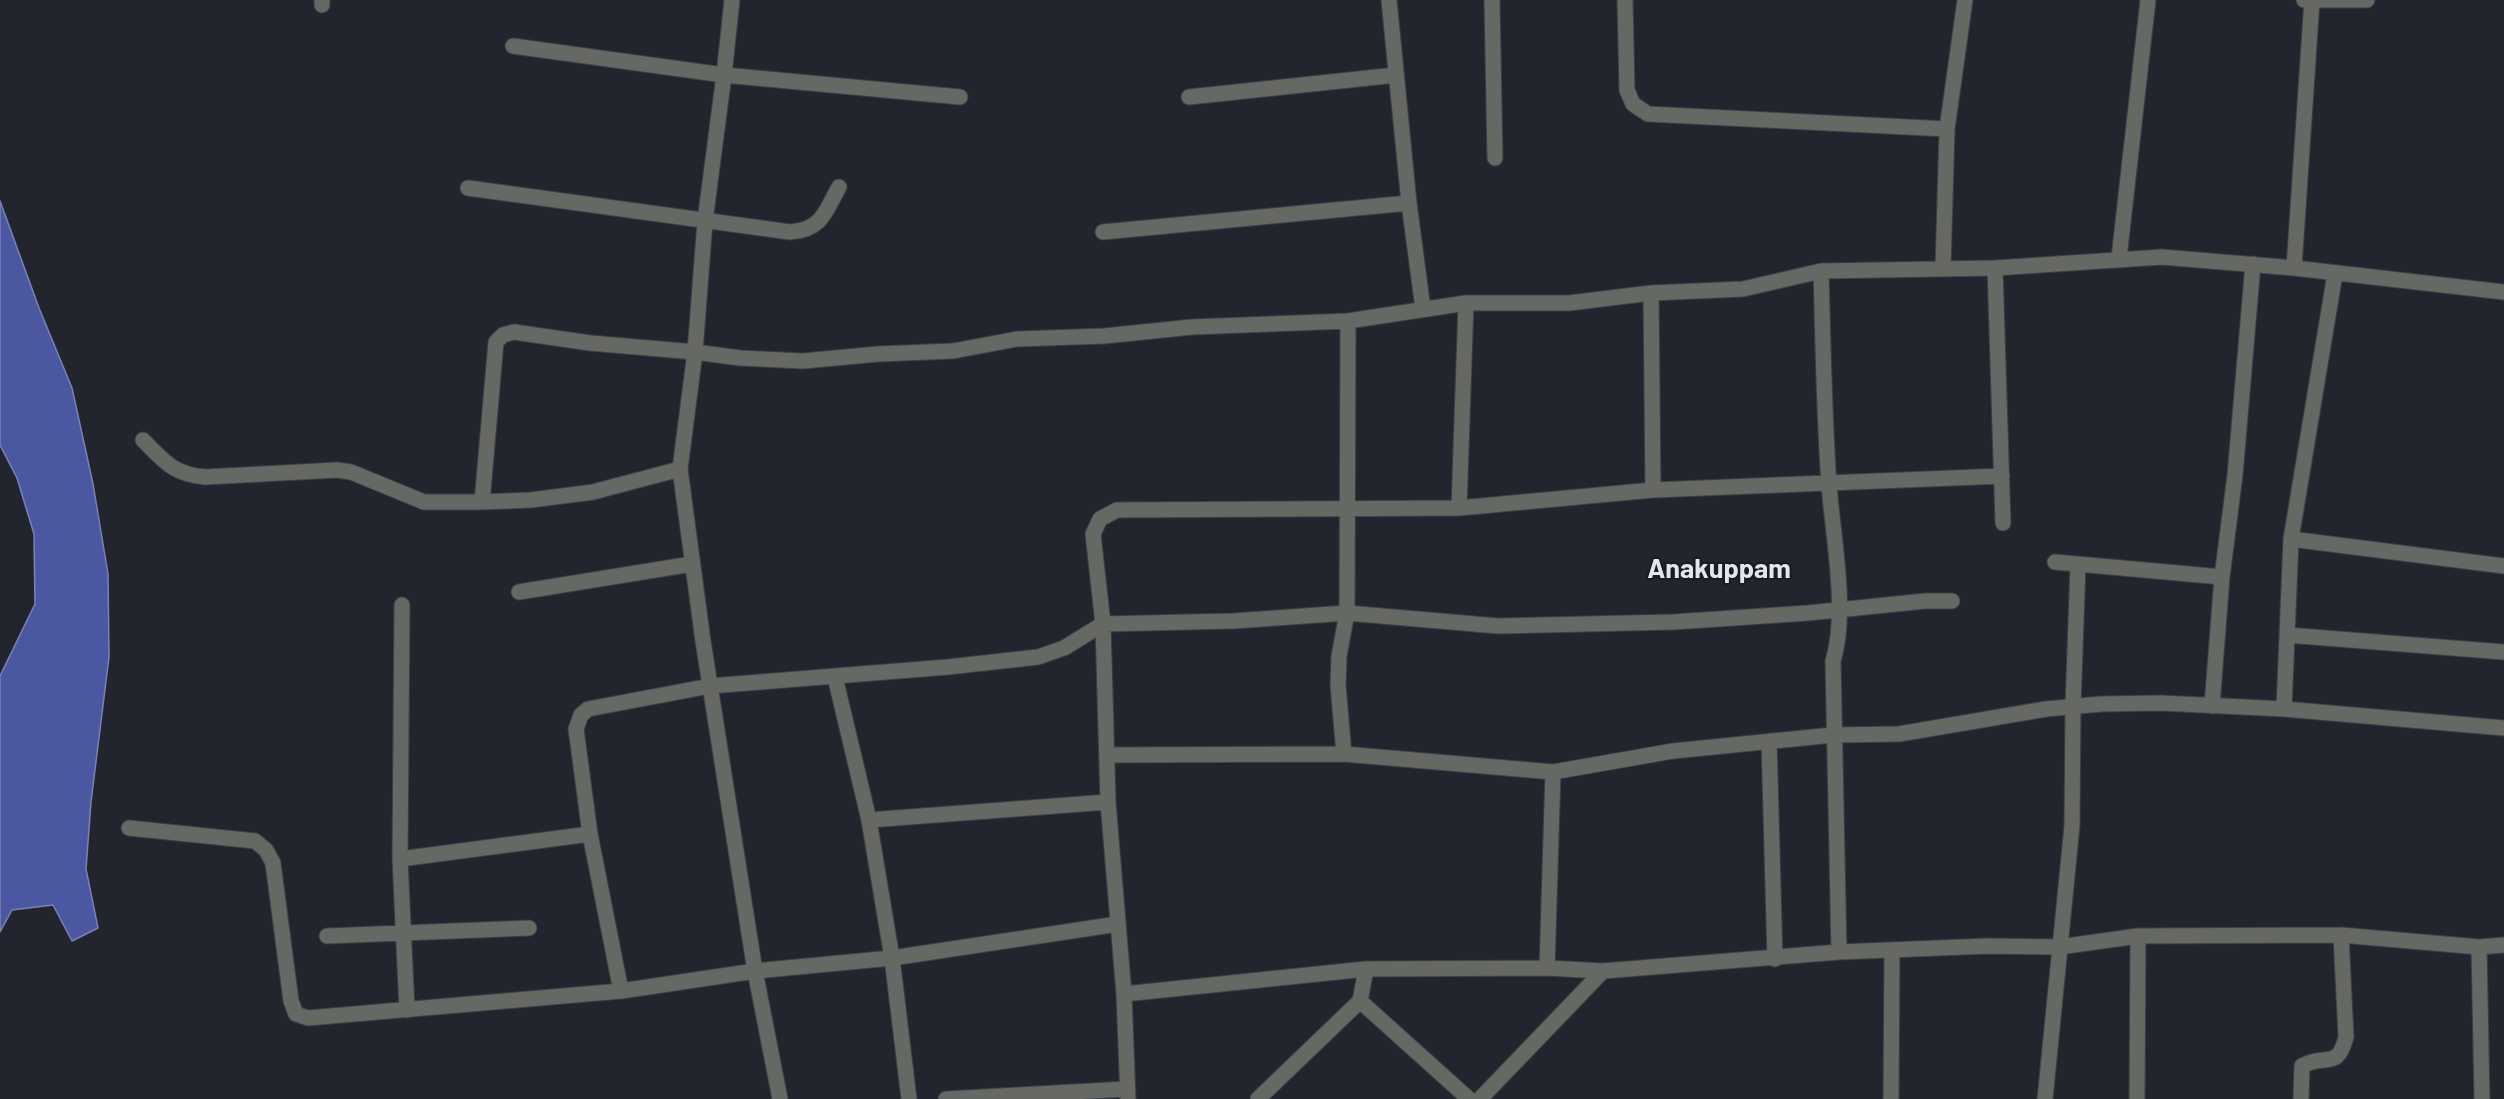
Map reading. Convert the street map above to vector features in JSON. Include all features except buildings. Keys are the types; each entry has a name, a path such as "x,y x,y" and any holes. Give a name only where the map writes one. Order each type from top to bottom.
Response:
{"street":[{"path":"732,0 705,221 695,352 680,469 710,686 755,971 780,1099"},
{"path":"1389,0 1409,203 1423,309"},
{"path":"1492,0 1495,158"},
{"path":"1625,0 1627,90 1633,104 1648,114 1947,129"},
{"path":"1942,268 1947,129 1965,0"},
{"path":"2119,258 2148,0"},
{"path":"2294,268 2309,0 2367,0"},
{"path":"513,46 724,75 960,97"},
{"path":"1190,97 1396,75"},
{"path":"468,188 790,232 805,231 820,220 839,187"},
{"path":"1103,232 1409,203"},
{"path":"482,502 496,342 502,335 514,332 590,343 740,358 803,361 878,354 953,351 1017,339 1104,336 1192,327 1348,321 1466,303 1569,303 1651,293 1743,290 1821,271 1995,268 2119,258 2162,257 2294,268 2504,292"},
{"path":"2212,706 2222,577 2235,475 2253,264"},
{"path":"1995,268 2002,523"},
{"path":"1821,271 1829,483 1839,608 1838,645 1833,661 1839,952"},
{"path":"2284,710 2291,539 2335,274"},
{"path":"1651,293 1653,490"},
{"path":"1459,508 1466,303"},
{"path":"1344,754 1338,685 1347,613 1348,321"},
{"path":"143,440 169,467 192,476 337,470 351,472 424,502 531,500 593,492 680,469"},
{"path":"946,1099 1127,1094 1125,994 1108,802 1103,624 1093,534 1100,519 1117,510 1459,508 1653,490 2002,476"},
{"path":"2291,539 2504,566"},
{"path":"2055,562 2222,577"},
{"path":"519,592 692,564"},
{"path":"2045,1099 2072,826 2078,565"},
{"path":"621,991 590,834 576,729 581,715 588,709 710,686 948,668 1038,657 1064,648 1103,624 1233,621 1347,613 1498,626 1673,622 1808,613 1839,608 1925,601 1952,601"},
{"path":"402,605 400,859 407,1010"},
{"path":"2287,635 2504,651"},
{"path":"835,677 869,820 892,958 909,1099"},
{"path":"1108,755 1344,754 1553,772 1673,751 1833,735 1899,734 2073,706 2161,703 2284,710 2504,728"},
{"path":"1769,741 1775,959"},
{"path":"1547,968 1553,772"},
{"path":"869,820 1108,802"},
{"path":"129,828 255,841 266,850 273,863 291,1001 296,1014 308,1018 621,991 755,971 892,958 1118,924"},
{"path":"400,859 590,834"},
{"path":"327,936 529,928"},
{"path":"1125,994 1366,969 1547,968 1603,971 1775,959 1839,952 1988,946 2059,947 2138,936 2341,935 2479,947 2504,945"},
{"path":"2301,1099 2302,1066 2312,1060 2333,1059 2342,1052 2346,1036 2341,935"},
{"path":"2137,1099 2138,936"},
{"path":"2479,947 2482,1099"},
{"path":"1891,1099 1892,950"},
{"path":"1258,1099 1360,1001 1366,969"},
{"path":"1480,1099 1603,971"},
{"path":"1360,1001 1469,1099"}],"water":[{"path":"0,201 39,308 72,388 93,484 108,574 109,657 91,802 86,869 98,928 72,941 53,905 12,910 0,932 0,676 35,604 34,534 17,478 0,445"}],"district":[{"name":"Anakuppam","path":"1719,569"}]}
